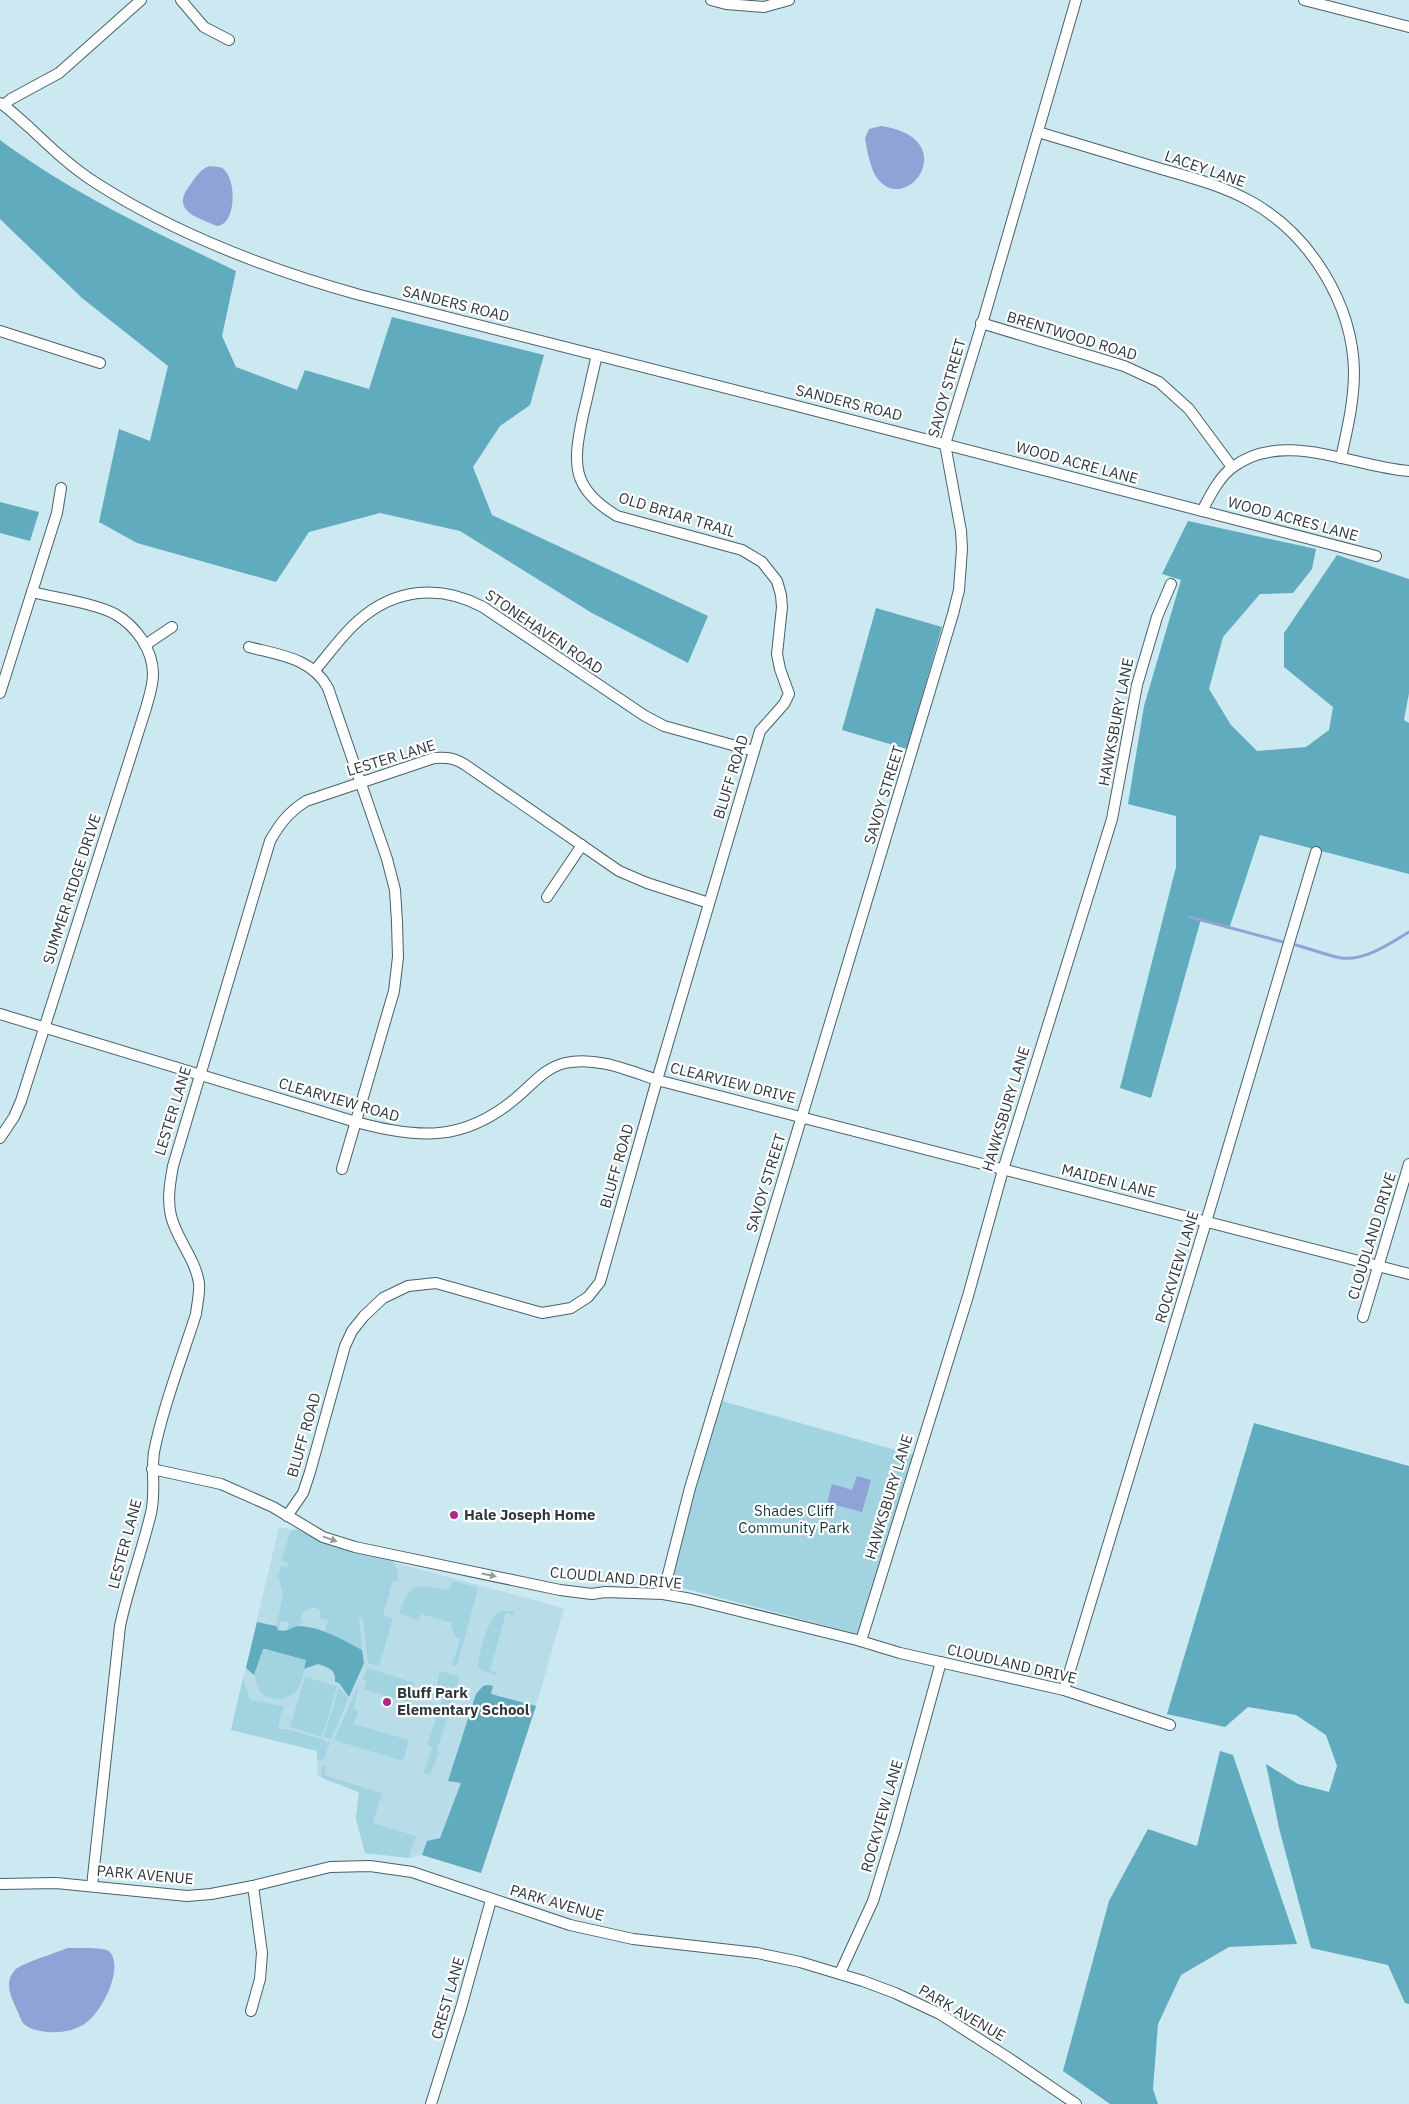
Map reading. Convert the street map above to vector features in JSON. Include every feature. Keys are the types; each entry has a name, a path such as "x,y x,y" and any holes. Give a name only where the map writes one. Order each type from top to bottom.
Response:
{"street":[{"path":"2,104 59,73 141,0"},
{"path":"181,0 204,27 229,40"},
{"path":"711,0 726,4 764,7 789,0"},
{"name":"SAVOY STREET","path":"663,1594 690,1488 959,590 961,531 945,444 985,314 1076,0"},
{"path":"1304,0 1409,27"},
{"name":"SANDERS ROAD","path":"2,104 64,159 96,183 193,235 296,278 360,296 945,444"},
{"name":"LACEY LANE","path":"1038,132 1198,180 1231,192 1252,202 1270,215 1305,246 1320,267 1337,301 1348,329 1352,349 1353,398 1341,458"},
{"name":"BRENTWOOD ROAD","path":"981,323 1124,366 1159,382 1188,409 1232,467"},
{"path":"0,331 100,363"},
{"name":"OLD BRIAR TRAIL","path":"597,355 576,449 578,474 588,493 599,506 617,516 742,550 762,562 777,581 782,607"},
{"name":"WOOD ACRE LANE","path":"945,444 1202,511"},
{"path":"1202,511 1218,484 1232,467 1265,452 1287,449 1409,471"},
{"path":"0,693 57,513 61,488"},
{"name":"WOOD ACRES LANE","path":"1202,511 1376,556"},
{"name":"HAWKSBURY LANE","path":"861,1642 968,1296 1003,1170 1112,819 1137,685 1156,617 1171,584"},
{"name":"SUMMER RIDGE DRIVE","path":"0,1138 14,1117 21,1101 151,689 153,673 145,645 129,625 113,613 32,592"},
{"name":"STONEHAVEN ROAD","path":"315,670 366,614 393,599 409,593 438,592 463,598 483,607 626,705 664,726 754,751"},
{"name":"BLUFF ROAD","path":"288,1516 303,1493 345,1346 352,1331 384,1298 408,1286 436,1283 542,1313 571,1308 588,1297 600,1282 657,1080 760,731 784,704 789,694 777,654 782,607"},
{"path":"145,645 172,627"},
{"path":"248,647 305,663 315,670 328,688 387,859 395,890 398,957 394,991 342,1169"},
{"name":"LESTER LANE","path":"92,1886 120,1626 126,1597 152,1512 155,1492 152,1469 157,1441 196,1314 199,1294 199,1283 192,1262 180,1240 171,1215 169,1187 172,1166 270,841 280,824 292,810 306,801 434,758 448,756 456,759 619,871 647,884 709,903"},
{"path":"547,897 582,845"},
{"name":"ROCKVIEW LANE","path":"1064,1690 1316,852"},
{"name":"CLEARVIEW ROAD","path":"0,1014 356,1122 390,1131 413,1134 437,1134 465,1128 502,1110 549,1069 577,1061 591,1061 657,1080"},
{"name":"CLEARVIEW DRIVE","path":"657,1080 802,1116"},
{"name":"MAIDEN LANE","path":"802,1116 1003,1170 1409,1274"},
{"name":"CLOUDLAND DRIVE","path":"1363,1317 1409,1164"},
{"name":"CLOUDLAND DRIVE","path":"152,1469 221,1484 288,1516 323,1537 354,1547 560,1590 592,1594 605,1592 663,1594 692,1599 941,1662 1064,1690 1170,1725"},
{"name":"ROCKVIEW LANE","path":"840,1973 873,1901 898,1820 941,1662"},
{"name":"PARK AVENUE","path":"0,1884 56,1883 187,1896 211,1894 252,1886 330,1866 354,1865 412,1872 570,1925 627,1938 757,1953 840,1973 895,1992 928,2007 1076,2104"},
{"path":"251,2011 260,1980 262,1953 252,1886"},
{"name":"CREST LANE","path":"431,2104 461,2008 491,1900"}],"shaded area":[{"path":"881,126 906,133 920,145 924,158 921,172 913,182 902,188 889,188 877,178 871,164 865,138 869,129"},
{"path":"0,140 28,160 85,195 145,227 236,271 222,336 236,367 297,390 305,370 369,389 392,317 544,355 530,405 500,426 473,467 492,515 708,616 688,663 592,613 460,531 380,513 309,532 276,582 137,543 99,522 119,429 150,441 168,366 82,298 0,219"},
{"path":"210,166 221,167 227,173 232,190 233,200 228,218 224,224 217,226 188,212 184,207 183,201 196,176"},
{"path":"0,502 39,512 30,541 0,533"},
{"path":"1188,521 1316,549 1312,569 1293,593 1260,594 1223,637 1209,689 1231,725 1257,751 1306,747 1329,730 1333,707 1284,667 1284,633 1337,555 1409,579 1409,693 1404,720 1409,723 1409,874 1260,835 1229,929 1201,919 1151,1098 1120,1088 1176,867 1176,816 1128,804 1144,706 1181,580 1162,574"},
{"path":"876,608 942,627 907,749 842,730"},
{"path":"1254,1423 1409,1466 1409,2004 1405,2003 1388,1965 1311,1948 1279,1828 1266,1764 1298,1784 1329,1792 1337,1766 1326,1735 1296,1715 1248,1707 1225,1727 1167,1714"},
{"path":"857,1476 871,1480 862,1512 827,1503 832,1484 852,1490"},
{"name":"Bluff Park Elementary School","path":"279,1527 302,1531 313,1537 363,1554 564,1608 536,1706 481,1873 422,1855 410,1858 365,1853 356,1819 359,1792 317,1776 317,1751 231,1730"},
{"path":"257,1622 276,1626 278,1630 282,1631 300,1626 316,1629 362,1650 364,1663 349,1697 339,1683 335,1682 333,1672 328,1668 318,1664 304,1669 306,1660 265,1649 263,1649 254,1675 246,1668"},
{"path":"483,1686 493,1686 491,1694 536,1706 481,1873 422,1855 427,1841 440,1838 461,1783 448,1781 476,1694"},
{"path":"1220,1751 1233,1755 1297,1944 1229,1947 1181,1975 1158,2024 1153,2089 1158,2104 1110,2104 1063,2071 1109,1901 1148,1829 1197,1846"},
{"path":"68,1948 96,1948 109,1951 113,1958 114,1967 113,1978 105,1999 87,2022 73,2029 63,2032 47,2032 28,2027 23,2023 11,1996 9,1986 11,1975 18,1967"}],"green space":[{"name":"Shades Cliff Community Park","path":"722,1401 913,1455 858,1634 671,1585 695,1492"},
{"path":"296,1529 313,1537 363,1554 393,1561 398,1571 397,1581 393,1581 383,1615 393,1618 379,1666 368,1663 363,1617 359,1617 362,1650 325,1631 328,1620 319,1618 321,1610 312,1607 302,1613 301,1618 304,1624 300,1623 299,1626 287,1632 289,1623 280,1621 278,1630 276,1626 283,1595 278,1576 281,1566 287,1567 288,1563 281,1561 290,1532"},
{"path":"453,1581 478,1588 457,1666 452,1665 460,1639 456,1638 451,1627 452,1623 421,1614 419,1620 399,1614 411,1590 422,1586 448,1590"},
{"path":"501,1611 513,1611 514,1615 506,1613 490,1670 497,1675 481,1670 478,1666 482,1643 488,1627"},
{"path":"263,1649 306,1660 301,1684 297,1690 287,1697 274,1699 268,1697 263,1694 256,1683 256,1670"},
{"path":"367,1668 415,1683 410,1703 364,1689 367,1681 363,1679"},
{"path":"440,1671 457,1676 459,1679 437,1751 439,1752 430,1775 424,1773 432,1747 427,1745 445,1691 436,1688"},
{"path":"305,1677 337,1686 322,1737 290,1727"},
{"path":"243,1678 250,1700 283,1706 278,1729 287,1729 330,1743 323,1760 317,1759 317,1751 231,1730"},
{"path":"359,1684 353,1710 358,1711 354,1724 409,1740 403,1761 334,1740"},
{"path":"339,1687 348,1699 331,1739 324,1737"},
{"path":"321,1765 326,1767 324,1775 382,1793 373,1823 416,1836 409,1858 365,1853 356,1819 359,1792 322,1778"}],"waterway":[{"path":"1190,917 1283,942"},
{"path":"1296,945 1335,957 1359,957 1376,951 1409,932"}],"place":[{"name":"Hale Joseph Home","path":"454,1515"},
{"name":"Bluff Park Elementary School","path":"387,1702"}]}
